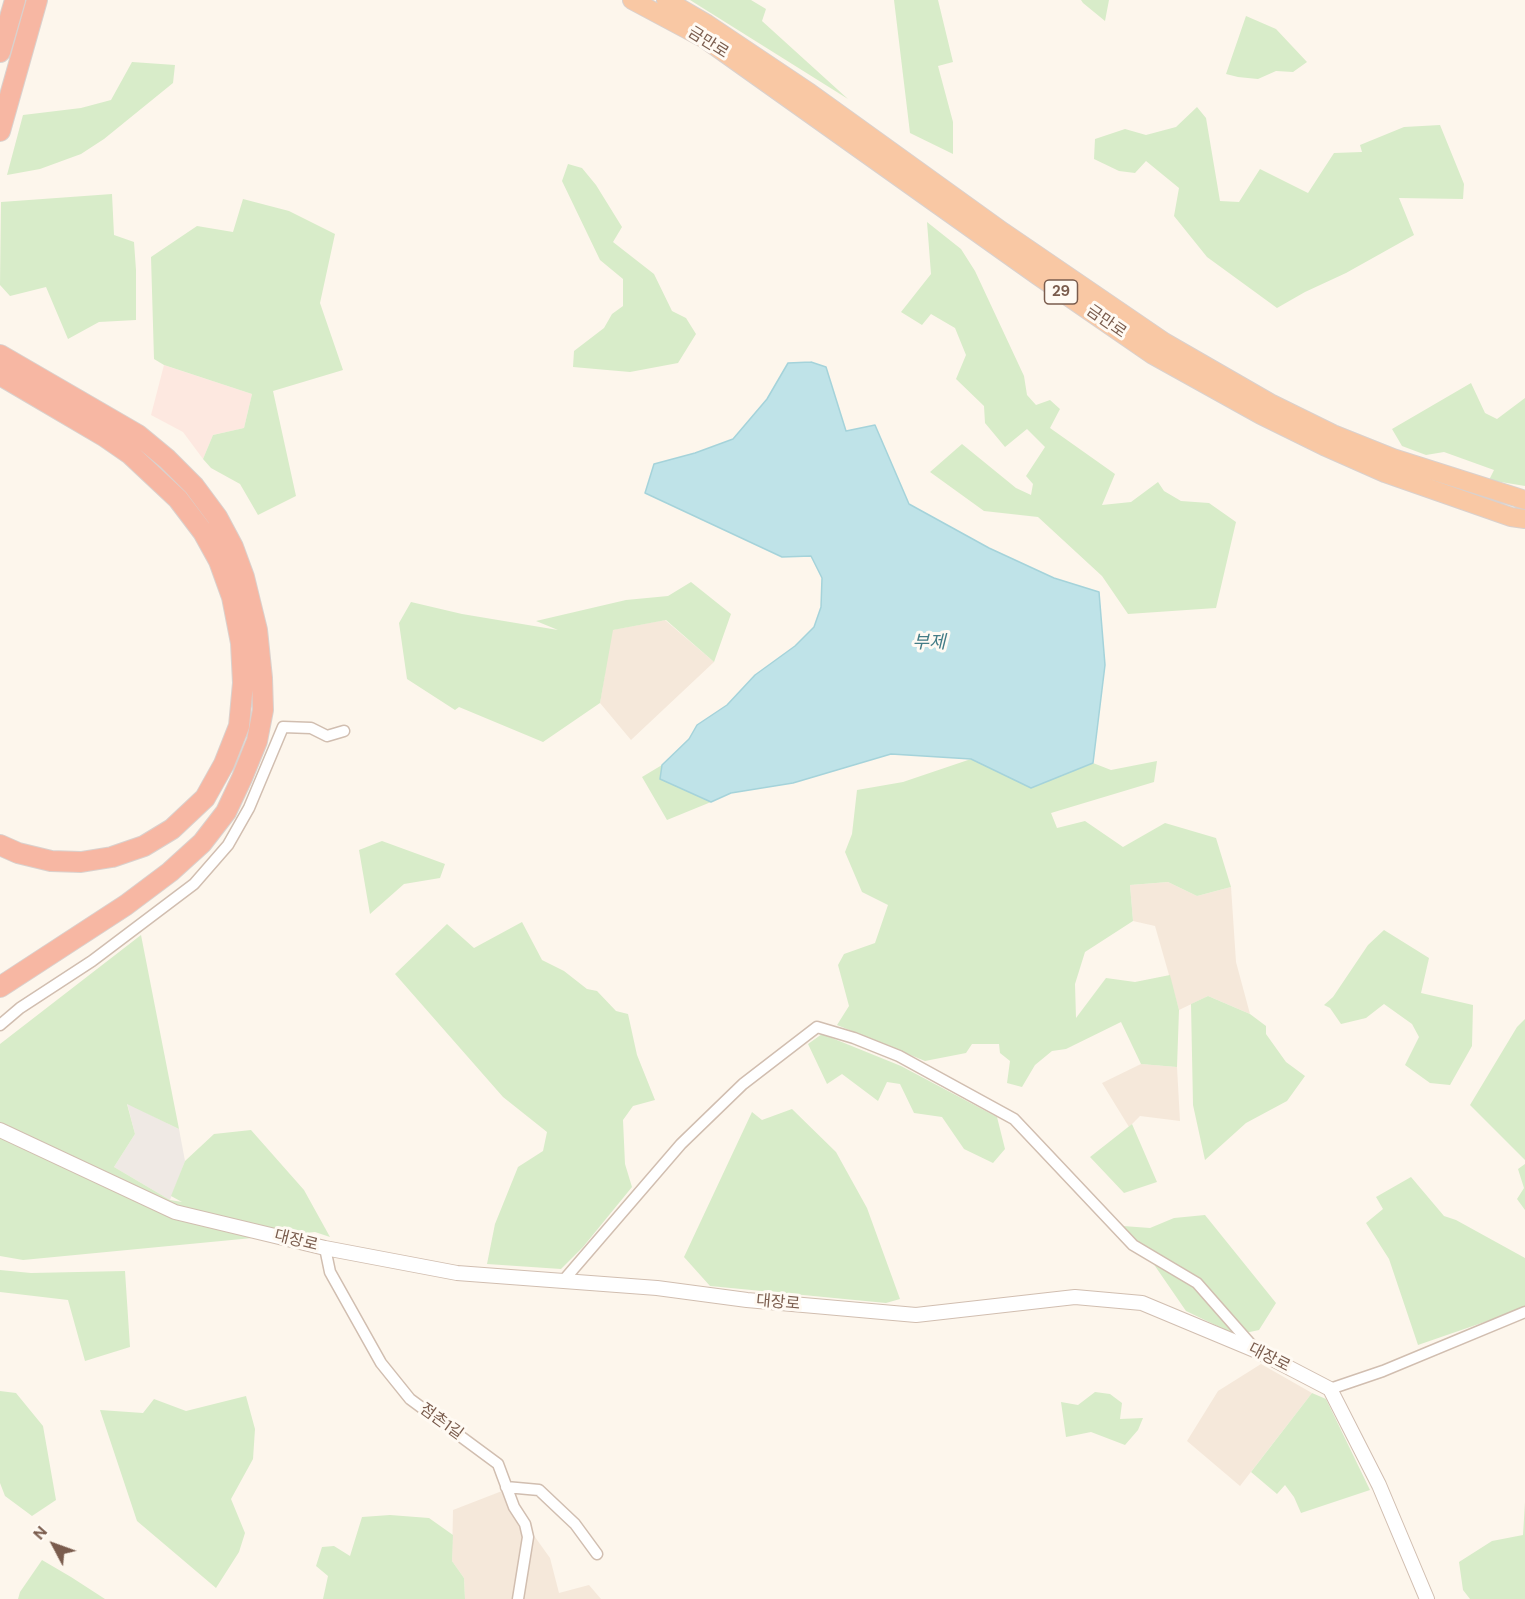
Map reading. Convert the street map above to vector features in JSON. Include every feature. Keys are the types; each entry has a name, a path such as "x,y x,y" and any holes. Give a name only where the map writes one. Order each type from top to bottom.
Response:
{"highway":[{"path":"0,52 15,0"},
{"path":"0,131 37,0"},
{"name":"금만로","path":"632,0 705,39 1036,275 1153,355 1261,415 1385,473 1511,517 1525,519"},
{"name":"금만로","path":"666,0 707,24 810,93 1003,232 1164,342 1270,403 1333,434 1393,459 1525,500"},
{"path":"0,355 138,435 194,486 217,517 233,547 244,577 257,630 262,678 262,710 257,741 242,778 226,812 202,843 170,872 126,905 0,987"},
{"path":"0,375 104,436 147,468 178,499 203,532 219,561 232,597 242,642 243,683 239,726 224,764 205,798 171,829 144,846 112,857 81,862 51,861 18,853 0,845"}],"street":[{"path":"0,1025 20,1008 92,961 194,884 228,845 249,808 283,727 312,728 327,736 344,731"},
{"path":"563,1281 681,1144 743,1084 817,1027 854,1038 899,1056 1014,1119 1133,1245 1197,1282 1257,1351"},
{"name":"대장로","path":"0,1130 175,1212 325,1248 458,1273 657,1287 747,1300 916,1315 1075,1298 1142,1303 1257,1351 1330,1389"},
{"name":"점촌1길","path":"325,1248 330,1272 381,1363 410,1399 498,1464 514,1507 525,1524 528,1537 518,1599"},
{"path":"1427,1599 1378,1485 1330,1389 1383,1371 1525,1312"},
{"path":"506,1487 539,1490 575,1524 597,1554"}],"shaded area":[{"path":"164,365 252,394 244,428 213,435 203,459 183,432 151,415"},
{"path":"665,620 714,662 631,740 600,703 612,630"},
{"path":"1168,882 1197,896 1231,887 1236,962 1250,1014 1208,996 1179,1010 1155,926 1133,921 1130,885"},
{"path":"1141,1064 1177,1067 1180,1121 1140,1116 1129,1127 1102,1083"},
{"path":"127,1103 179,1129 185,1161 170,1200 114,1167 135,1134"},
{"path":"1261,1364 1312,1393 1240,1486 1187,1441 1218,1391"},
{"path":"502,1491 550,1558 559,1593 589,1585 601,1599 465,1599 464,1578 452,1561 453,1510"}],"green space":[{"path":"690,0 751,0 766,9 762,21 848,99"},
{"path":"894,0 938,0 953,62 938,66 953,122 953,154 910,133"},
{"path":"1081,0 1109,0 1105,21 1083,3"},
{"path":"1246,16 1276,29 1307,62 1293,72 1276,71 1258,79 1226,74"},
{"path":"132,62 175,65 173,83 104,139 81,154 40,169 7,175 23,115 81,108 111,100"},
{"path":"1197,107 1206,118 1220,201 1239,202 1260,169 1308,193 1334,153 1362,152 1360,145 1404,127 1440,125 1464,184 1463,199 1399,198 1414,235 1277,308 1207,257 1174,216 1179,188 1146,161 1135,173 1119,171 1094,159 1095,139 1125,129 1146,135 1176,127"},
{"path":"568,164 582,168 596,185 622,227 613,242 654,274 672,311 686,318 696,334 678,363 630,372 573,367 574,351 604,328 612,314 623,306 623,279 600,260 562,181"},
{"path":"112,194 114,235 134,242 136,320 99,322 68,339 46,287 10,296 0,285 1,202"},
{"path":"243,199 289,211 335,234 320,303 343,370 273,391 296,496 258,515 240,484 211,468 203,459 213,435 244,428 252,394 164,365 154,359 151,257 197,226 233,232"},
{"path":"927,222 961,249 975,271 1024,376 1027,395 1036,405 1050,400 1060,409 1050,428 1115,474 1102,505 1131,502 1158,482 1164,491 1181,501 1209,503 1236,522 1216,608 1128,614 1102,576 1038,517 984,511 930,472 962,444 1016,488 1031,495 1033,484 1026,476 1045,447 1027,429 1005,447 985,423 984,406 956,379 966,355 955,328 931,314 922,325 901,312 931,274"},
{"path":"1471,383 1485,413 1497,419 1525,398 1525,486 1489,480 1494,470 1444,452 1426,455 1402,446 1392,429"},
{"path":"691,582 731,614 714,662 666,620 613,630 600,703 543,742 459,707 455,710 407,679 399,623 411,602 462,614 558,630 536,621 626,600 668,596"},
{"path":"971,759 1031,788 1093,763 1111,770 1157,761 1154,782 1051,813 1057,828 1085,821 1123,847 1165,823 1216,838 1231,887 1197,896 1168,882 1130,885 1133,921 1085,952 1075,984 1076,1018 1106,978 1135,982 1170,975 1179,1010 1177,1067 1141,1064 1121,1022 1066,1049 1052,1051 1035,1065 1022,1087 1007,1083 1010,1061 1000,1053 999,1044 972,1044 966,1053 925,1061 837,1025 849,1006 838,965 844,954 875,943 888,905 862,892 845,852 852,834 857,790 903,782"},
{"path":"662,765 660,779 711,802 667,820 642,777"},
{"path":"382,841 445,864 440,878 404,884 370,914 359,850"},
{"path":"522,922 542,960 564,971 587,989 597,991 616,1011 628,1014 637,1055 655,1100 633,1106 623,1120 625,1164 632,1187 583,1247 561,1269 487,1264 495,1224 518,1167 543,1151 547,1132 503,1097 395,974 447,924 474,948"},
{"path":"1384,930 1429,958 1421,993 1473,1005 1472,1046 1450,1085 1430,1083 1405,1065 1419,1037 1412,1024 1384,1004 1366,1018 1341,1024 1330,1008 1324,1005 1333,997 1368,945"},
{"path":"141,935 179,1129 127,1104 135,1134 114,1167 170,1200 182,1202 171,1196 185,1161 214,1134 251,1130 304,1190 330,1237 315,1232 23,1260 0,1256 0,1044"},
{"path":"1208,996 1250,1014 1266,1026 1266,1034 1286,1062 1305,1076 1287,1101 1246,1123 1205,1160 1193,1105 1191,1004"},
{"path":"1525,1019 1525,1160 1470,1105 1517,1027"},
{"path":"822,1034 901,1066 997,1117 1005,1149 993,1163 964,1149 942,1117 914,1113 900,1084 887,1082 878,1101 842,1074 827,1084 808,1044"},
{"path":"792,1109 836,1152 867,1208 900,1299 886,1303 710,1286 684,1257 752,1112 762,1120"},
{"path":"1132,1124 1157,1182 1124,1193 1090,1157"},
{"path":"1525,1164 1525,1210 1517,1199 1524,1188 1518,1169"},
{"path":"1411,1177 1444,1216 1456,1220 1525,1258 1525,1308 1418,1345 1389,1259 1366,1223 1383,1209 1376,1197"},
{"path":"1205,1215 1276,1303 1259,1330 1236,1335 1186,1311 1155,1266 1123,1226 1150,1228 1174,1218"},
{"path":"0,1270 31,1273 125,1271 130,1347 85,1361 68,1300 0,1292"},
{"path":"0,1391 16,1393 43,1426 56,1500 32,1516 5,1496 0,1483"},
{"path":"1095,1392 1110,1394 1122,1403 1120,1419 1143,1418 1138,1430 1125,1445 1091,1432 1066,1437 1061,1402 1078,1405"},
{"path":"1312,1393 1326,1399 1370,1490 1301,1513 1294,1497 1285,1485 1277,1494 1251,1472"},
{"path":"246,1396 255,1429 253,1459 231,1499 245,1533 239,1552 216,1588 137,1521 100,1410 143,1413 154,1399 186,1411"},
{"path":"1525,1502 1525,1599 1470,1599 1463,1590 1459,1562 1492,1541 1523,1535"},
{"path":"390,1515 429,1518 453,1535 452,1561 464,1578 465,1599 323,1599 328,1576 316,1566 322,1547 334,1546 350,1556 362,1517"},
{"path":"42,1560 105,1599 18,1599 20,1592"}],"water":[{"name":"부제","path":"811,362 826,367 846,431 875,425 909,504 989,548 1054,578 1099,592 1105,665 1093,763 1031,788 971,759 891,754 793,783 731,793 711,802 660,779 662,765 689,739 697,725 727,705 755,675 795,646 814,627 821,607 822,578 811,556 782,557 645,493 654,464 695,453 733,439 767,399 788,363"}]}
